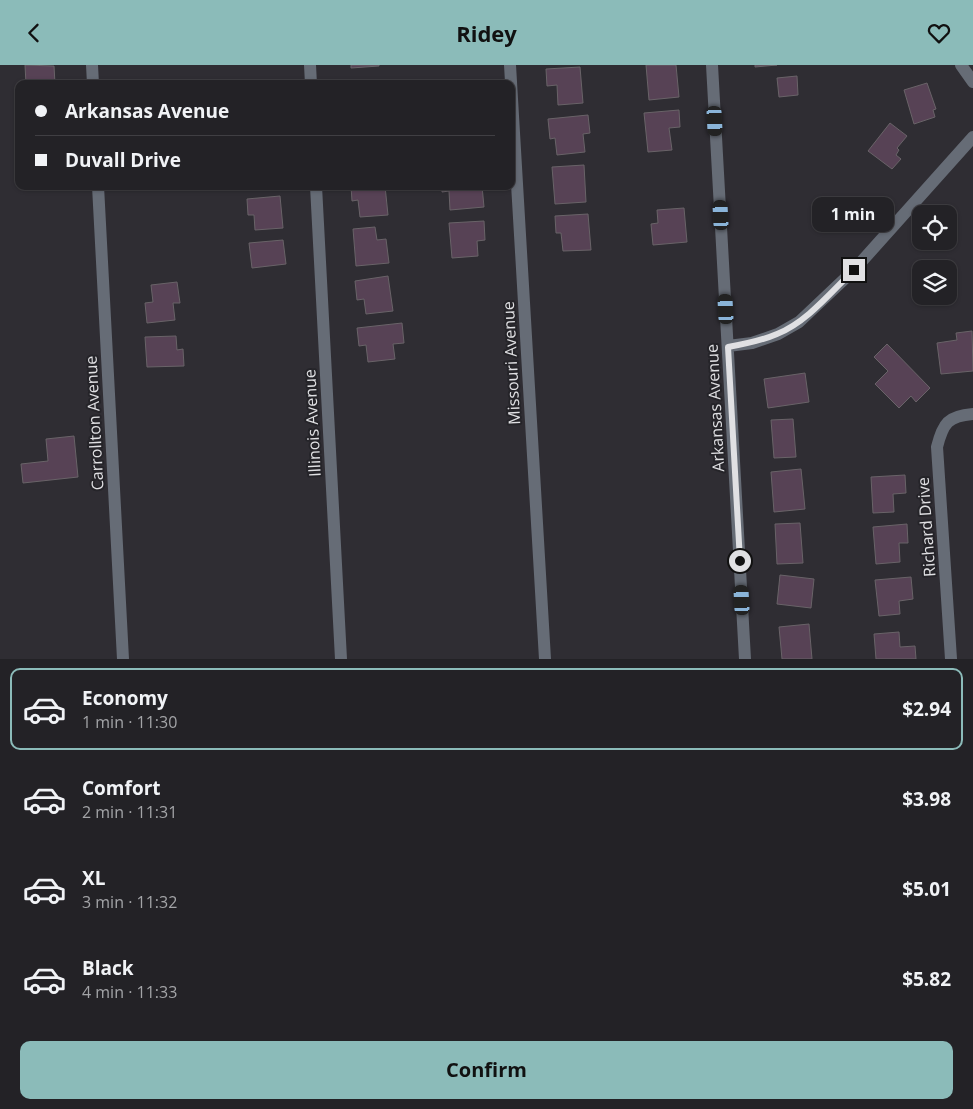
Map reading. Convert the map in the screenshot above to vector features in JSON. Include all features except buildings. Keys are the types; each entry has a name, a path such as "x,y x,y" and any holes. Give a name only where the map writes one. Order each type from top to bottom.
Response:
{"street":[{"path":"92,65 93,80"},
{"path":"310,65 311,80"},
{"name":"Missouri Avenue","path":"510,65 511,80"},
{"name":"Arkansas Avenue","path":"712,65 745,659"},
{"path":"961,65 973,82"},
{"path":"728,347 752,343 778,334 799,321 854,270 973,137"},
{"name":"Missouri Avenue","path":"515,150 545,659"},
{"name":"Carrollton Avenue","path":"98,190 123,659"},
{"name":"Illinois Avenue","path":"316,190 341,659"},
{"name":"Richard Drive","path":"951,659 937,447 941,431 946,423 960,415 973,414"}],"route":[{"path":"740,561 728,347 752,343 778,334 799,321 854,270"}]}
